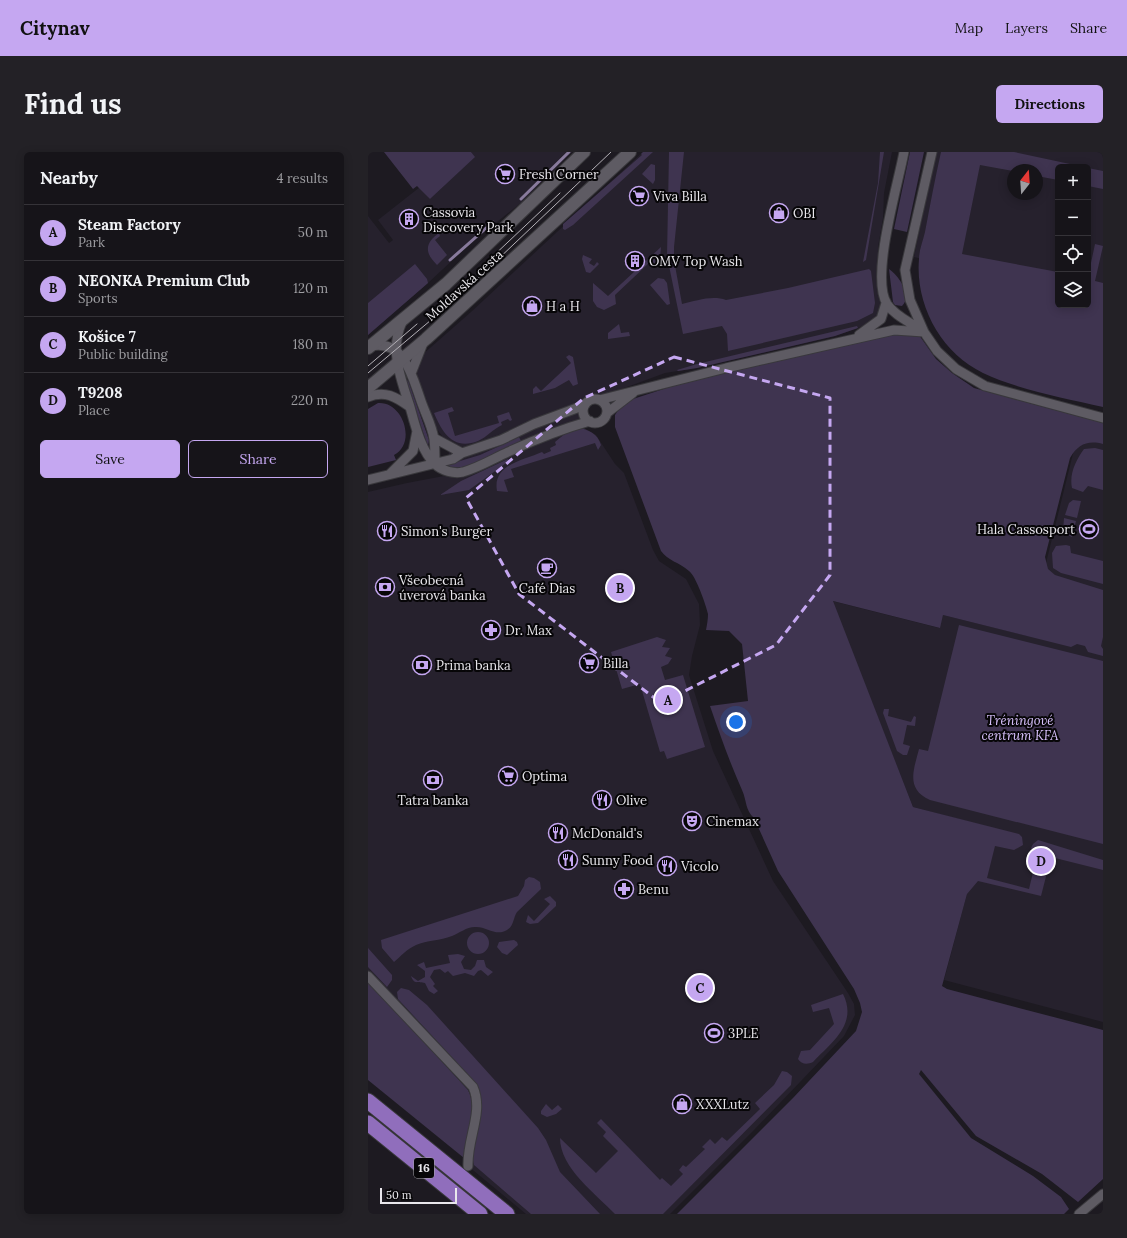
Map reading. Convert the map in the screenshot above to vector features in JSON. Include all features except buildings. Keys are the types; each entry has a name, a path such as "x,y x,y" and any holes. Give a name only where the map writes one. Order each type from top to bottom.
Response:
{"highway":[{"name":"16","path":"368,1100 507,1214"},
{"name":"16","path":"368,1123 480,1214"},
{"path":"468,1166 478,1190"}],"street":[{"name":"Moldavská cesta","path":"370,347 467,264 584,152"},
{"name":"Moldavská cesta","path":"368,388 399,357 426,339 630,152"},
{"path":"855,338 881,319 886,303 881,282 882,258 904,152"},
{"path":"932,152 906,264 906,281 910,300 924,332 945,360 956,369 985,386 1103,418"},
{"path":"894,330 906,319 910,300"},
{"path":"886,303 896,313 924,332"},
{"path":"402,321 396,335 399,357 410,407 417,430 425,449 435,465 448,472 464,472 526,444 590,421 601,421 607,412 634,392"},
{"path":"368,480 435,465 453,459 462,454 482,448 534,424 585,405 590,400 599,400 634,392 684,378 894,330 924,332"},
{"path":"412,371 416,357 426,339"},
{"path":"370,347 384,345 399,357 412,371 434,438 435,465"},
{"path":"368,397 379,394 391,395 410,407"},
{"path":"599,400 605,405 607,412"},
{"path":"585,405 584,412 590,421"},
{"path":"388,475 412,454 416,444 417,430"},
{"path":"434,438 462,454"},
{"path":"368,976 473,1087 477,1098 477,1108 468,1148 468,1166"},
{"path":"1079,1214 1103,1194"}],"highlighted area":[{"path":"674,357 830,398 830,575 776,645 661,703 519,594 466,498 584,398"}],"shaded area":[{"path":"471,152 572,152 522,202 472,242 428,283 368,335 368,216 389,243 393,240 378,220 420,187 430,199 474,157"},
{"path":"643,152 892,152 884,193 883,218 878,247 881,313 869,324 835,336 697,368 665,373 608,394 577,402 584,428 596,435 615,464 624,473 653,550 659,561 686,579 699,604 700,625 689,675 713,751 773,881 848,993 854,1004 855,1015 844,1036 754,1130 670,1214 526,1214 468,1166 475,1093 368,976 368,492 444,476 454,477 446,441 435,427 418,380 416,369 422,355 471,312"},
{"path":"936,152 1103,152 1103,303 1091,301 1091,164 1055,164 1055,292 914,257"},
{"path":"1083,413 1103,418 1103,1022 944,980 985,826 913,807 832,601 939,628 943,615 1028,636"}],"green space":[{"path":"384,152 471,152 475,157 430,199 417,186 413,189"},
{"path":"643,152 653,152 573,225 565,230 563,229 563,224 642,155 641,154"},
{"path":"669,152 684,152 674,247 674,260 682,304 710,298 726,300 788,288 869,269 871,271 875,303 873,313 857,321 728,351 727,334 722,326 683,334 667,256"},
{"path":"880,152 884,152 866,260 863,262 878,183"},
{"path":"910,152 924,152 907,232 894,229"},
{"path":"941,152 1014,152 1070,164 1055,164 1055,179 1043,177 1043,164 1007,164 1007,170 980,165 962,254 1055,271 1055,308 1091,308 1091,263 1095,244 1103,246 1095,281 1103,283 1103,407 1027,389 997,379 968,364 943,340 926,310 921,293 919,276 920,252"},
{"path":"651,164 655,165 655,180 653,184 642,174"},
{"path":"1091,169 1103,171 1103,189 1091,187"},
{"path":"439,233 440,236 435,240 447,255 437,265 428,253 428,249 431,241"},
{"path":"661,247 660,260 656,267 650,262 615,295 616,304 604,310 597,307 593,301 593,283 608,296"},
{"path":"583,255 592,259 589,263 594,266 597,262 599,264 590,273 586,272 582,259"},
{"path":"415,264 427,279 428,283 368,335 368,303"},
{"path":"889,269 897,276 903,286 906,297 902,306 895,305 893,302"},
{"path":"658,278 664,279 667,283 670,304 667,305 650,285"},
{"path":"619,324 621,333 629,332 630,336 608,339 608,333"},
{"path":"857,326 858,328 835,336 697,368 677,370 697,364"},
{"path":"902,333 919,335 936,359 952,373 974,388 1103,423 1103,444 1084,444 1076,449 1070,458 1045,557 1048,569 1055,575 1103,590 1103,637 1101,646 1103,649 1103,656 1088,652 1085,646 1077,644 1071,647 943,615 940,628 833,601 913,807 1019,834 1022,837 1023,845 1014,850 995,846 987,878 1029,889 1035,864 1045,866 1046,858 1036,856 1031,848 1038,840 1103,860 1103,870 1051,857 1041,896 978,881 967,894 942,986 947,989 1103,1030 1103,1179 1078,1202 1042,1174 976,1136 921,1070 919,1074 971,1138 1033,1176 1061,1197 1069,1209 1064,1214 677,1214 793,1098 856,1031 862,1012 854,989 778,871 754,818 748,809 744,794 733,770 710,706 748,701 742,644 729,631 706,630 708,614 698,584 689,571 667,557 661,551 615,427 615,415 621,406 633,399 685,382"},
{"path":"569,355 573,357 578,384 573,386 569,380 555,388 533,394 533,389 536,386 541,391 571,363 566,357"},
{"path":"408,380 429,440 428,447 406,382"},
{"path":"378,403 387,404 400,415 406,433 405,442 401,449 394,455 396,460 368,467 368,409"},
{"path":"452,407 454,411 448,413 455,436 499,423 497,416 509,412 512,420 510,421 508,419 501,422 502,425 478,441 462,444 455,442 445,433 434,413"},
{"path":"578,428 589,431 598,438 601,445 598,450 595,443 511,469 514,477 504,480 508,492 497,491 497,482 500,475 511,464 542,452 544,454 551,451 550,448 556,445 555,442 567,432"},
{"path":"519,437 521,441 477,463 458,467 449,467 447,465 480,455"},
{"path":"1095,448 1103,450 1103,490 1088,486 1083,492 1072,488 1072,472 1078,458 1084,449"},
{"path":"508,459 509,461 469,490 440,495 461,481"},
{"path":"1073,500 1081,501 1077,518 1065,515 1069,503"},
{"path":"1064,518 1076,521 1072,537 1063,533"},
{"path":"1056,546 1070,546 1071,553 1103,561 1103,584 1061,573 1053,568 1052,553"},
{"name":"Tréningové centrum KFA","path":"959,625 1103,661 1103,844 930,800 917,790 913,778 915,764 919,749 928,751"},
{"path":"657,637 666,640 662,647 670,648 665,656 672,658 668,664 661,667 665,680 683,675 705,747 667,759 664,751 660,752 640,684 622,689 611,652"},
{"path":"884,709 889,709 888,716 911,722 914,716 916,717 915,726 907,725 903,744 910,746 907,755 903,755 897,751 883,713"},
{"path":"529,877 540,882 541,889 517,912 512,924 503,932 495,932 479,927 472,927 447,938 416,945 394,962 382,948 381,940 518,896 524,886 525,880"},
{"path":"550,896 556,902 556,906 538,923 530,924 526,922 528,915 534,921 550,904 544,899"},
{"path":"478,932 486,935 489,943 486,951 478,954 470,951 467,943 470,935"},
{"path":"514,940 518,945 507,955 502,953 497,947 499,942"},
{"path":"368,948 392,975 392,980 387,987 368,967"},
{"path":"458,954 465,956 461,962 464,969 471,970 475,966 477,960 484,960 486,967 493,972 488,976 481,970 474,976 465,973 453,976 448,971 445,973 440,969 434,970 430,977 435,984 433,986 438,991 434,994 429,991 425,983 413,981 411,976 418,981 425,977 425,971 417,965 424,962 426,968 450,963 448,955"},
{"path":"368,981 468,1090 471,1098 472,1115 464,1158 368,1080"},
{"path":"401,988 409,990 427,1005 538,1128 546,1140 560,1172 600,1214 531,1214 474,1165 473,1144 481,1102 479,1091 473,1080 398,999 397,992"},
{"path":"843,994 847,1005 847,1014 841,1032 813,1062 806,1064 802,1063 798,1059 801,1051 810,1050 834,1024 829,1008 813,1012 811,1005"},
{"path":"782,1071 787,1072 792,1076 791,1085 663,1214 615,1214 580,1180 566,1160 560,1138 596,1173 618,1151 603,1136 606,1132 597,1123 601,1119 660,1180 662,1178 671,1186 683,1174 679,1170 683,1165 686,1167 705,1149 702,1147 710,1139 715,1144 722,1137 727,1141 760,1109 755,1103 774,1085"},
{"path":"546,1104 552,1110 558,1105 562,1109 556,1114 547,1117 541,1114 541,1111"}],"waterway":[{"path":"521,199 569,152"},
{"path":"450,260 493,222"}],"tram line":[{"path":"368,373 456,299 611,152"},
{"path":"490,259 560,193"},
{"path":"368,366 417,324"}],"place":[{"name":"Fresh Corner","path":"505,174"},
{"name":"Viva Billa","path":"639,196"},
{"name":"OBI","path":"779,213"},
{"name":"Cassovia Discovery Park","path":"409,219"},
{"name":"OMV Top Wash","path":"635,261"},
{"name":"H a H","path":"532,306"},
{"name":"Hala Cassosport","path":"1089,529"},
{"name":"Simon's Burger","path":"387,531"},
{"name":"Café Dias","path":"547,568"},
{"name":"Všeobecná úverová banka","path":"385,587"},
{"name":"NEONKA Premium Club","path":"620,588"},
{"name":"Dr. Max","path":"491,630"},
{"name":"Billa","path":"589,663"},
{"name":"Prima banka","path":"422,665"},
{"name":"Steam Factory","path":"668,700"},
{"name":"Optima","path":"508,776"},
{"name":"Tatra banka","path":"433,780"},
{"name":"Olive","path":"602,800"},
{"name":"Cinemax","path":"692,821"},
{"name":"McDonald's","path":"558,833"},
{"name":"Sunny Food","path":"568,860"},
{"name":"T9208","path":"1041,861"},
{"name":"Vicolo","path":"667,866"},
{"name":"Benu","path":"624,889"},
{"name":"Košice 7","path":"700,988"},
{"name":"3PLE","path":"714,1033"},
{"name":"XXXLutz","path":"682,1104"}]}
